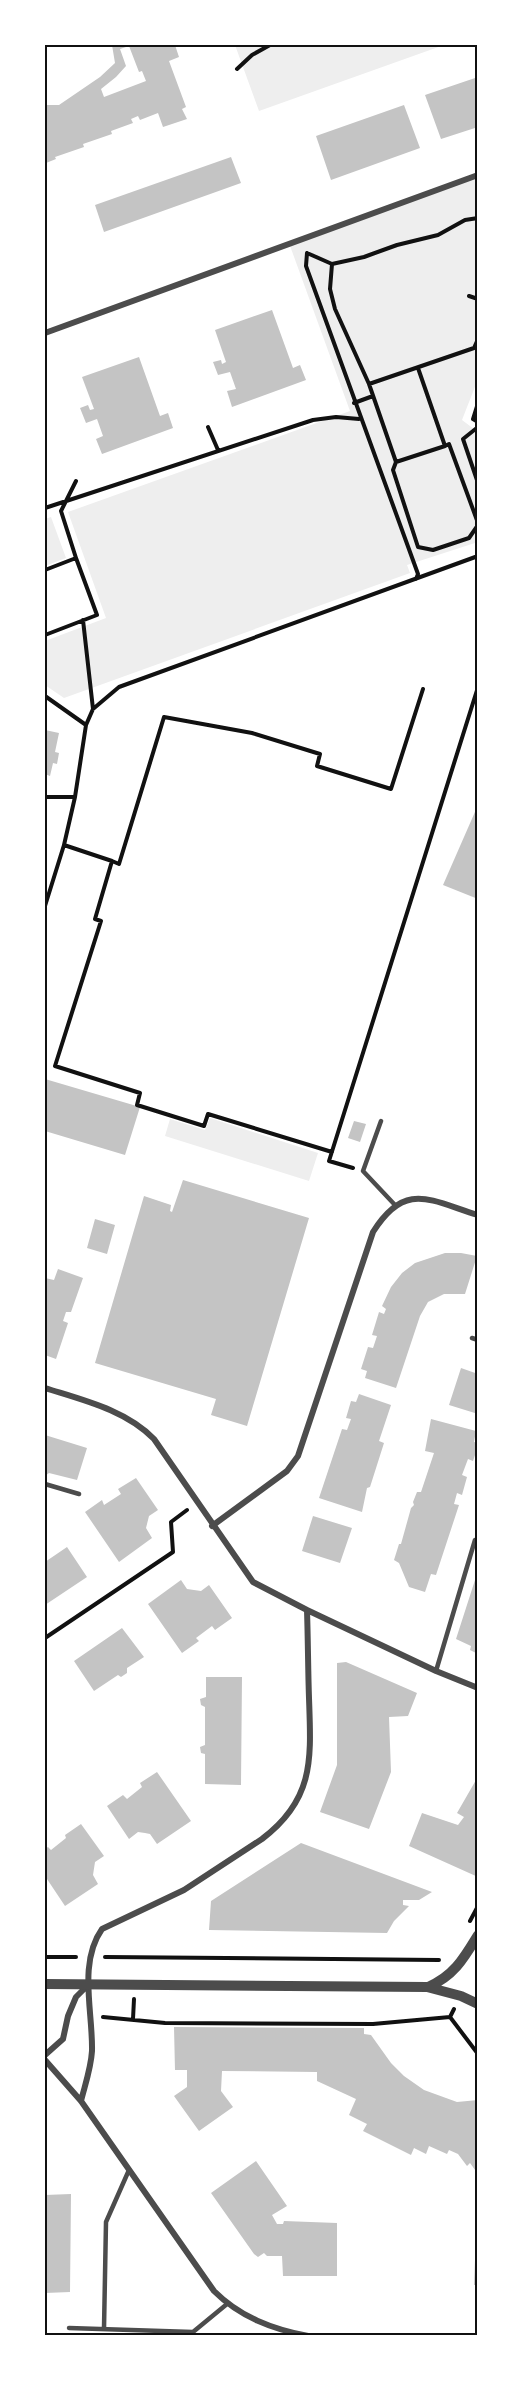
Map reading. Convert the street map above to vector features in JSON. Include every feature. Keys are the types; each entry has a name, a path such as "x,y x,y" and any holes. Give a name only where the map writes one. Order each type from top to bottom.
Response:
{"street":[{"path":"45,333 478,175"},
{"path":"212,1526 287,1471 297,1456 373,1232 384,1214 394,1205 422,1198 478,1215"},
{"path":"45,1388 118,1413 143,1428 154,1439 212,1526 253,1582 436,1671 478,1688"},
{"path":"81,2101 92,2054 90,1956 95,1940 102,1929 184,1890 262,1839 274,1830 290,1811 300,1793 310,1763 307,1610"},
{"path":"427,1987 451,1974 460,1965 478,1935"},
{"path":"45,1984 427,1987 461,1996 478,2004"},
{"path":"45,2055 63,2039 68,2016 76,1997 89,1984"},
{"path":"45,2060 81,2101 214,2291 227,2304 278,2330 308,2336"}],"lane":[{"path":"381,1121 363,1171 394,1205"},
{"path":"45,1484 79,1494"},
{"path":"436,1671 476,1540 478,1541"},
{"path":"104,2329 106,2222 129,2170"},
{"path":"69,2328 193,2334 227,2304"}],"path":[{"path":"237,69 252,55 270,45"},
{"path":"307,253 332,264 364,257 397,244 438,235 465,220 478,218"},
{"path":"307,237 306,266 418,574 415,579"},
{"path":"332,264 330,289 335,309 369,384 396,462 393,470 418,548 433,550 469,538 478,524 449,444 396,462"},
{"path":"469,296 478,299"},
{"path":"369,384 474,348 478,339"},
{"path":"418,368 444,446"},
{"path":"354,403 373,396"},
{"path":"478,403 473,419 478,424 463,439 478,483"},
{"path":"45,508 313,420 336,417 360,419"},
{"path":"208,427 218,450"},
{"path":"45,634 97,615 61,512 76,481"},
{"path":"45,906 64,845 75,797 86,725 93,709 119,687 478,556"},
{"path":"45,570 76,558"},
{"path":"83,620 93,709"},
{"path":"363,1171 329,1161 478,687"},
{"path":"392,787 423,689"},
{"path":"45,696 86,725"},
{"path":"64,845 119,864 164,717 252,734 320,754 317,766 391,789 392,787 399,789"},
{"path":"45,797 75,797"},
{"path":"112,861 95,919 101,921 56,1066 140,1093 137,1105 204,1126 208,1114 332,1152"},
{"path":"45,1638 173,1552 171,1522 197,1502"},
{"path":"45,1957 437,1961"},
{"path":"450,2017 461,1996"},
{"path":"91,2016 165,2024 362,2024 450,2017"},
{"path":"450,2017 478,2054"}],"shaded area":[{"path":"235,45 444,45 259,111"},
{"path":"478,175 478,379 462,420 478,432 478,542 407,565 410,573 64,698 45,685 45,641 106,618 68,512 350,411 289,243"},
{"path":"51,517 66,558 45,566 45,519"},
{"path":"210,1118 318,1153 309,1181 165,1136 170,1119 205,1130"}],"building":[{"path":"112,45 175,45 179,57 169,61 186,107 182,109 187,119 163,127 158,113 140,120 138,116 131,119 133,123 111,131 112,134 83,144 84,147 55,157 56,159 46,163 45,105 59,105 100,77 115,63","holes":["129,46 139,72 142,71 146,81 104,97 101,89 126,66 120,49"]},
{"path":"478,77 478,127 441,139 425,95"},
{"path":"404,105 420,148 331,180 316,136"},
{"path":"231,157 241,183 104,232 95,205"},
{"path":"272,310 293,368 300,365 306,380 232,407 227,391 236,389 230,372 218,375 213,362 221,360 222,364 226,362 215,330"},
{"path":"139,357 160,416 168,413 173,428 102,454 96,439 103,436 97,419 86,423 80,408 88,405 90,410 94,409 82,377"},
{"path":"45,730 59,733 55,752 59,753 57,764 53,763 50,776 45,774"},
{"path":"478,805 478,899 443,885"},
{"path":"45,1079 140,1107 125,1155 45,1131"},
{"path":"354,1121 366,1124 360,1142 348,1138"},
{"path":"183,1180 309,1218 247,1426 211,1415 216,1399 95,1363 144,1196 171,1205 170,1211 172,1212"},
{"path":"95,1219 115,1225 107,1254 87,1248"},
{"path":"445,1253 477,1256 465,1294 444,1294 428,1302 420,1316 396,1388 365,1378 367,1371 361,1369 368,1347 373,1348 377,1336 372,1335 379,1312 384,1314 386,1309 382,1306 391,1287 402,1273 415,1263"},
{"path":"58,1269 83,1278 71,1312 66,1312 63,1321 68,1323 56,1359 45,1355 45,1278 54,1280"},
{"path":"461,1368 478,1374 478,1414 449,1405"},
{"path":"359,1394 391,1405 379,1441 384,1443 370,1487 367,1488 362,1512 319,1498 342,1429 347,1430 351,1419 346,1418 351,1401 356,1402"},
{"path":"431,1419 476,1431 474,1442 478,1443 478,1446 473,1461 468,1459 462,1475 467,1477 462,1495 457,1493 454,1504 459,1505 436,1575 431,1574 425,1592 409,1587 399,1563 394,1560 414,1505 413,1502 417,1492 421,1492 434,1453 425,1451"},
{"path":"45,1435 87,1448 77,1480 49,1473 45,1476"},
{"path":"136,1478 158,1510 149,1516 146,1528 152,1538 119,1562 85,1512 102,1500 104,1505 121,1494 118,1489"},
{"path":"313,1516 352,1528 340,1563 302,1551"},
{"path":"67,1547 87,1577 45,1605 45,1562"},
{"path":"181,1580 187,1589 201,1591 209,1585 232,1618 215,1630 212,1626 196,1638 199,1641 182,1653 148,1604"},
{"path":"475,1580 478,1582 478,1654 470,1650 471,1646 456,1639"},
{"path":"122,1628 144,1657 127,1668 127,1673 121,1677 118,1675 94,1691 74,1661"},
{"path":"346,1662 417,1693 408,1716 389,1717 391,1772 369,1829 320,1812 337,1765 337,1663"},
{"path":"206,1677 242,1677 241,1785 205,1784 205,1754 201,1753 200,1747 205,1745 205,1707 201,1705 200,1699 206,1697"},
{"path":"157,1772 191,1821 157,1844 150,1834 145,1833 138,1832 129,1839 107,1806 123,1795 127,1799 142,1787 140,1783"},
{"path":"476,1780 478,1781 478,1877 409,1846 422,1813 458,1825 464,1817 457,1813"},
{"path":"81,1824 104,1856 95,1862 93,1875 98,1884 65,1906 45,1876 45,1849 48,1847 51,1850 66,1838 65,1835"},
{"path":"301,1843 432,1892 419,1900 403,1900 403,1905 409,1906 394,1921 387,1933 209,1930 211,1901"},
{"path":"174,2027 364,2028 364,2034 371,2035 391,2063 404,2076 424,2090 457,2102 478,2100 478,2174 470,2163 467,2166 458,2154 449,2150 447,2154 429,2146 426,2154 414,2148 411,2155 363,2131 367,2124 349,2115 356,2099 317,2081 317,2072 222,2071 221,2091 233,2107 199,2131 174,2096 187,2087 187,2070 175,2070"},
{"path":"256,2161 287,2206 272,2215 277,2224 283,2224 284,2221 337,2223 337,2276 283,2276 282,2256 267,2256 264,2253 258,2257 254,2254 211,2193"},
{"path":"71,2194 70,2292 45,2293 45,2195"},
{"path":"476,2235 478,2235 478,2285 474,2285"}]}
